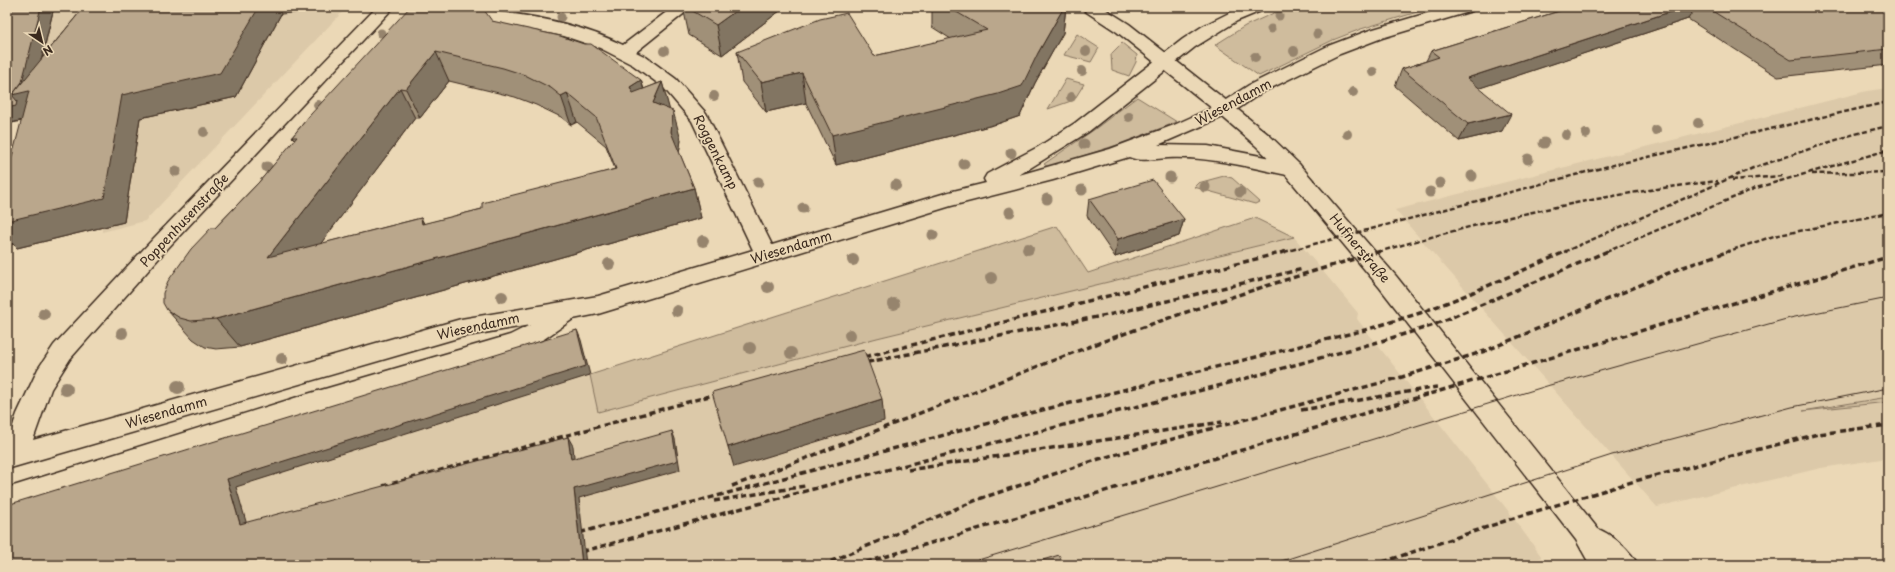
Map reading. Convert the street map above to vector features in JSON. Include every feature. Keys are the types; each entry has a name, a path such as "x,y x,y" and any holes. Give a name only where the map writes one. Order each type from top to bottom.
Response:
{"street":[{"name":"Poppenhusenstraße","path":"12,456 25,420 50,368 62,352 161,243 386,7"},
{"name":"Roggenkamp","path":"416,7 548,26 589,37 625,52 658,72 680,92 698,114 766,254"},
{"path":"625,52 684,7"},
{"name":"Hufnerstraße","path":"1091,7 1123,28 1225,109 1262,140 1292,169 1388,282 1585,531 1604,565"},
{"name":"Wiesendamm","path":"949,199 1039,156 1092,120 1164,60 1207,30 1255,7"},
{"name":"Wiesendamm","path":"12,456 461,328 514,317 568,311 598,305 949,199 1053,173 1117,154 1181,130 1225,109 1256,89 1334,50 1376,34 1466,7"},
{"path":"1117,154 1175,151 1208,153 1292,169"},
{"path":"7,500 304,405 516,342 536,333 568,311"},
{"path":"1585,531 1593,565"},
{"name":"Hufnerstraße","path":"1585,531 1624,565"}],"shaded area":[{"path":"7,7 347,7 145,221 102,232 102,227 17,248 18,243 7,245 7,217 48,120 7,77"},
{"path":"1287,7 1434,7 1361,29 1333,40 1259,76 1215,45 1245,26"},
{"path":"1077,34 1099,48 1091,62 1064,55"},
{"path":"1122,43 1137,55 1136,62 1129,76 1112,70 1111,54"},
{"path":"1066,79 1084,84 1074,100 1048,109"},
{"path":"1888,88 1888,458 1821,468 1657,507 1395,210 1867,91"},
{"path":"1137,97 1177,122 1117,145 1048,167 1044,164 1095,129"},
{"path":"1224,176 1232,178 1259,202 1255,204 1194,187 1198,183"},
{"path":"1255,218 1294,237 877,338 598,412 590,375 1057,226 1088,273"},
{"path":"1294,237 1358,313 1357,319 1506,508 1541,556 1539,565 7,565 7,560 590,375 598,412 877,338"},
{"path":"1888,397 1888,402 1803,411"}],"building":[{"path":"7,7 41,7 22,82 12,95 17,101 16,106 7,108"},
{"path":"84,7 259,7 220,73 122,95 104,198 7,221 7,176 29,91 12,95"},
{"path":"410,7 482,7 492,21 560,36 584,44 591,44 641,80 630,87 633,93 662,82 653,103 673,111 671,132 694,188 216,319 191,321 180,318 167,310 163,303 163,293 168,281 191,249 211,228 215,228 259,182 297,137 292,137 311,114","holes":["436,52 503,68 525,75 551,88 561,96 567,93 596,117 616,169 482,203 482,209 422,224 421,218 268,257 400,88 406,89"]},
{"path":"686,7 741,7 716,25"},
{"path":"948,7 1064,7 1038,53 1022,86 998,94 832,135 802,73 761,82 737,52 820,19 847,13 874,56 987,30"},
{"path":"1572,7 1685,7 1467,78 1511,114 1468,124 1402,69 1439,57 1431,51"},
{"path":"1706,7 1888,7 1888,49 1791,60"},
{"path":"1153,180 1184,219 1118,239 1089,199"},
{"path":"577,330 586,366 227,479 240,524 568,437 571,459 672,431 677,461 574,489 582,565 7,565 7,505"},
{"path":"864,350 882,399 728,447 712,392"},
{"path":"1059,555 1064,565 1027,565"}],"tram line":[{"path":"962,565 1550,385 1790,318 1888,298"},
{"path":"1269,565 1612,455 1792,407 1888,388"}],"railway":[{"path":"1284,252 1609,166 1888,102"},
{"path":"1564,252 1753,168 1851,135 1888,126"},
{"path":"1606,252 1756,188 1888,150"},
{"path":"1812,174 1888,172"},
{"path":"1732,180 1782,176"},
{"path":"1378,252 1504,218 1589,200 1675,186 1718,181"},
{"path":"1729,251 1774,236 1888,213"},
{"path":"1284,252 1288,251"},
{"path":"732,486 1151,324 1227,298 1381,251"},
{"path":"571,535 978,426 1365,330 1420,313 1469,294 1567,251"},
{"path":"573,554 843,481 1218,386 1378,342 1431,326 1608,251"},
{"path":"822,565 979,499 1099,459 1402,377 1485,351 1678,269 1729,251"},
{"path":"856,359 1284,252"},
{"path":"857,565 1888,257"},
{"path":"858,364 1112,314 1303,269"},
{"path":"1301,410 1437,387"},
{"path":"383,486 724,392"},
{"path":"908,470 1222,422"},
{"path":"1374,565 1514,518 1635,481 1818,434 1888,425"},
{"path":"714,501 805,486"}]}
